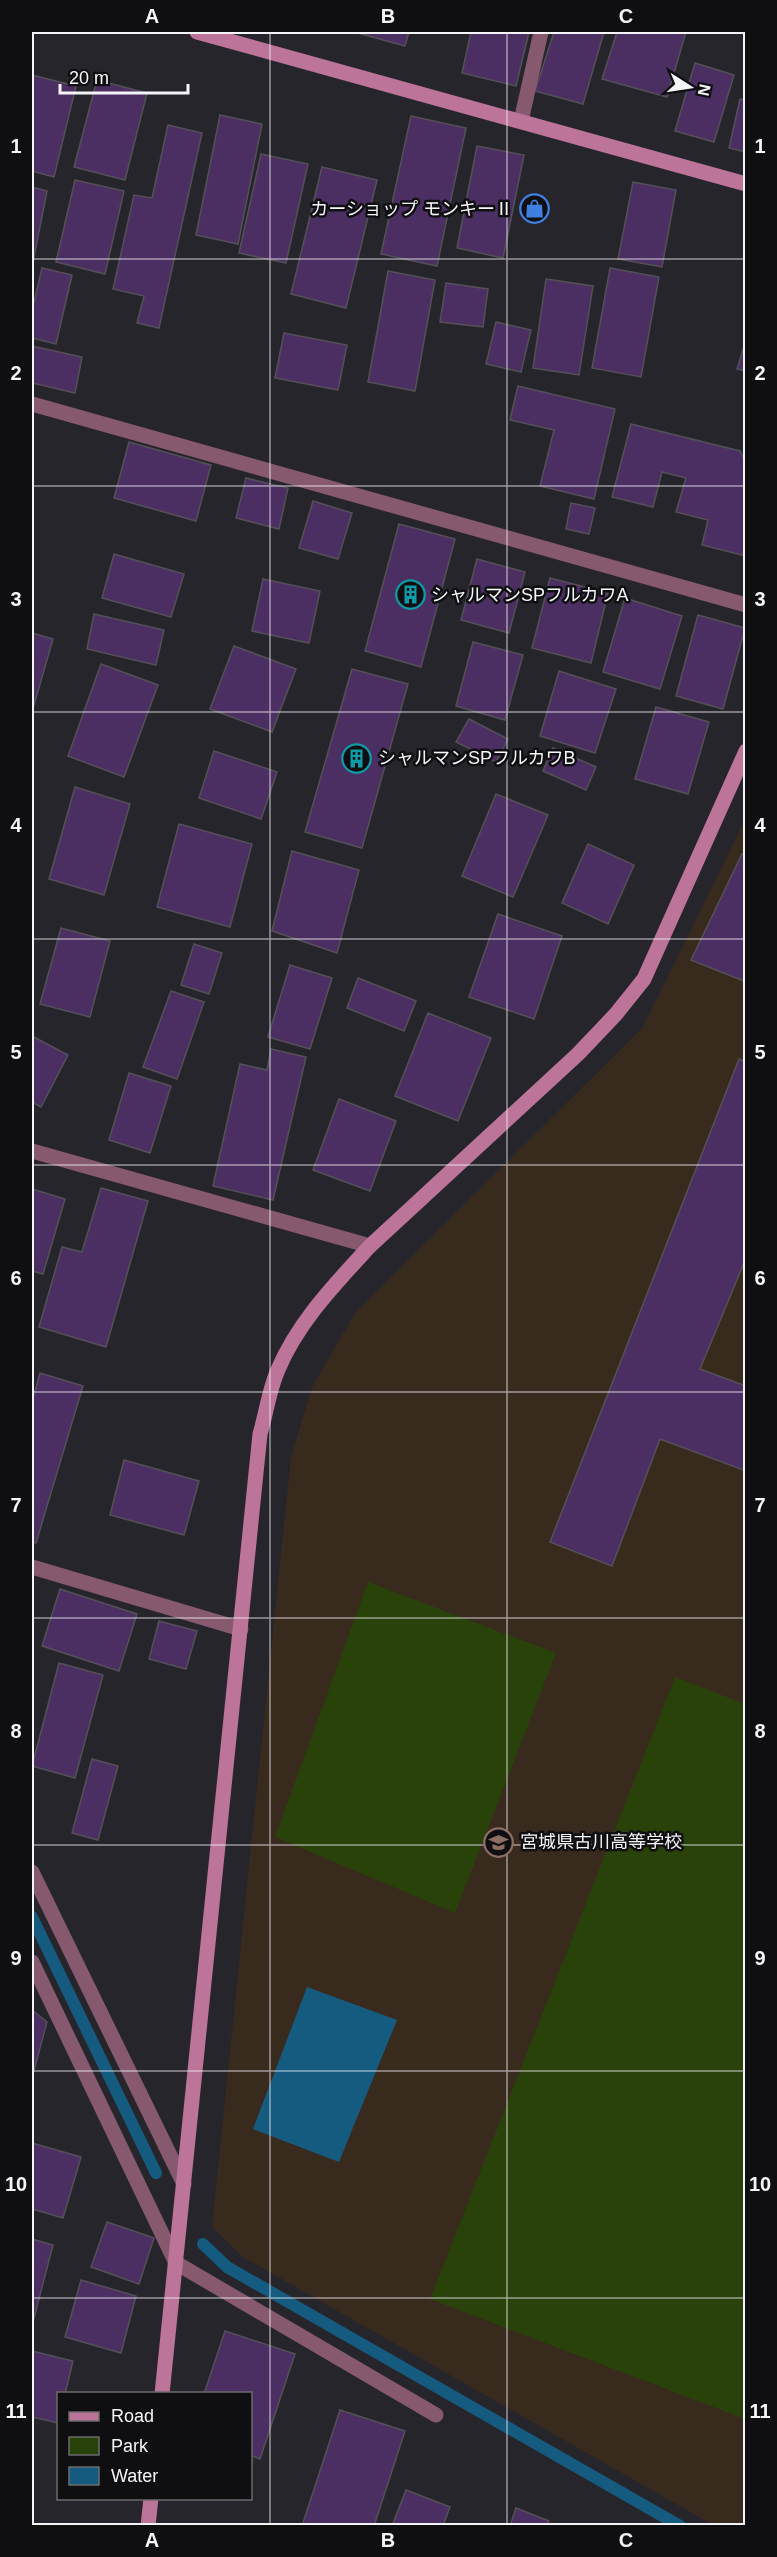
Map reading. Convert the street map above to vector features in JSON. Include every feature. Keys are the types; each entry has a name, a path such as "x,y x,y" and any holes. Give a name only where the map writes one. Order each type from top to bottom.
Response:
{"street":[{"path":"197,32 746,184"},
{"path":"521,121 541,32"},
{"path":"32,404 746,605"},
{"path":"162,2392 260,1434 277,1372 304,1322 370,1246 578,1054 616,1014 644,979 746,751"},
{"path":"32,1151 370,1246"},
{"path":"32,1567 241,1629"},
{"path":"32,1872 184,2184"},
{"path":"32,1962 176,2263 436,2415"},
{"path":"148,2526 151,2500"}],"shaded area":[{"name":"宮城県古川高等学校","path":"745,820 745,2525 713,2525 243,2257 212,2227 291,1457 312,1387 355,1313 643,1027"}],"green space":[{"path":"368,1582 556,1653 455,1913 275,1837"},
{"path":"675,1677 745,1704 745,2419 430,2299"}],"water":[{"path":"307,1987 397,2020 339,2162 253,2129"}],"building":[{"path":"359,32 409,32 405,46"},
{"path":"471,32 529,32 516,86 462,73"},
{"path":"554,32 604,32 583,104 535,91"},
{"path":"617,32 686,32 667,97 602,79"},
{"path":"695,63 734,75 714,142 675,131"},
{"path":"32,75 76,86 54,177 32,171"},
{"path":"97,80 147,93 125,180 74,167"},
{"path":"740,99 746,100 746,152 729,148"},
{"path":"220,115 262,124 238,244 196,235"},
{"path":"411,116 466,128 437,266 381,254"},
{"path":"168,125 202,133 159,328 137,323 144,296 113,289 134,195 152,198"},
{"path":"477,146 524,155 503,258 457,248"},
{"path":"261,154 308,164 286,263 239,253"},
{"path":"322,167 377,180 346,308 291,294"},
{"path":"75,180 124,191 105,274 56,262"},
{"path":"633,182 676,190 662,267 618,259"},
{"path":"32,187 47,191 33,262 32,262"},
{"path":"42,268 72,275 56,344 32,338 32,311"},
{"path":"610,268 659,277 641,377 592,368"},
{"path":"388,271 435,280 415,391 368,382"},
{"path":"546,279 593,286 579,375 533,368"},
{"path":"446,283 488,289 483,327 440,322"},
{"path":"496,322 531,330 521,372 486,364"},
{"path":"284,333 347,345 338,390 275,378"},
{"path":"746,340 746,371 737,369"},
{"path":"32,346 82,357 75,393 32,383"},
{"path":"518,386 615,409 594,499 540,486 554,430 510,420"},
{"path":"631,424 740,451 746,463 746,556 702,545 708,520 676,512 686,478 662,472 653,507 612,497"},
{"path":"129,442 211,465 196,521 114,498"},
{"path":"246,478 288,488 279,529 236,518"},
{"path":"313,501 352,513 338,559 299,548"},
{"path":"571,503 595,508 589,534 566,529"},
{"name":"シャルマンSPフルカワA","path":"399,524 455,539 421,667 365,651"},
{"path":"114,554 184,574 171,617 102,598"},
{"path":"477,559 525,572 509,633 461,620"},
{"path":"550,578 608,593 591,663 532,648"},
{"path":"263,579 320,591 309,643 252,631"},
{"path":"625,598 682,616 660,689 603,672"},
{"path":"94,614 164,630 156,665 87,649"},
{"path":"698,615 745,628 723,709 676,696"},
{"path":"32,633 53,639 32,712"},
{"path":"473,642 523,655 505,720 456,706"},
{"path":"234,646 296,669 272,732 210,709"},
{"path":"101,664 158,685 124,777 68,756"},
{"name":"シャルマンSPフルカワB","path":"352,669 408,684 362,848 305,832"},
{"path":"559,671 616,689 595,753 540,736"},
{"path":"656,707 709,722 688,794 635,779"},
{"path":"469,719 508,739 496,762 456,742"},
{"path":"553,748 596,767 586,790 543,771"},
{"path":"214,751 277,772 261,819 199,798"},
{"path":"75,787 130,804 104,895 49,879"},
{"path":"496,794 548,815 513,897 462,876"},
{"path":"179,824 252,844 230,927 157,907"},
{"path":"588,844 634,865 608,924 562,903"},
{"path":"292,851 359,870 337,953 272,931"},
{"path":"742,854 746,855 746,982 691,960"},
{"path":"498,914 562,936 534,1019 469,997"},
{"path":"61,928 110,941 90,1017 40,1004"},
{"path":"194,944 222,953 209,994 181,985"},
{"path":"290,965 332,978 310,1049 268,1037"},
{"path":"358,978 416,1001 404,1031 347,1008"},
{"path":"171,991 204,1002 177,1079 143,1067"},
{"path":"428,1013 491,1038 458,1121 395,1096"},
{"path":"32,1036 68,1055 41,1107 32,1102"},
{"path":"271,1049 306,1057 273,1200 213,1186 240,1064 267,1070"},
{"path":"739,1059 746,1062 746,1258 700,1369 746,1386 746,1471 660,1439 612,1566 550,1542"},
{"path":"129,1073 171,1086 150,1153 109,1140"},
{"path":"339,1099 396,1121 370,1191 313,1170"},
{"path":"101,1188 148,1201 106,1347 39,1327 62,1247 82,1252"},
{"path":"32,1189 65,1199 43,1274 32,1271"},
{"path":"40,1373 83,1386 36,1543 32,1542 32,1402"},
{"path":"124,1460 199,1481 184,1535 110,1515"},
{"path":"60,1589 137,1614 119,1671 42,1646"},
{"path":"159,1621 197,1631 186,1669 149,1659"},
{"path":"59,1663 103,1675 75,1778 32,1766"},
{"path":"92,1759 118,1766 98,1840 72,1833"},
{"path":"32,2010 47,2022 32,2078"},
{"path":"32,2143 81,2157 63,2218 32,2209"},
{"path":"107,2222 154,2238 139,2284 91,2267"},
{"path":"32,2239 53,2245 33,2322 32,2322"},
{"path":"81,2280 136,2296 121,2353 65,2337"},
{"path":"225,2331 295,2354 260,2459 252,2456 252,2392 205,2392"},
{"path":"32,2351 73,2361 65,2392 57,2392 57,2423 32,2417"},
{"path":"340,2410 405,2431 374,2526 302,2526"},
{"path":"406,2490 450,2507 443,2526 392,2526"},
{"path":"516,2508 549,2521 547,2526 510,2526"}],"waterway":[{"path":"32,1917 156,2173"},
{"path":"203,2244 227,2267 680,2526"}],"place":[{"name":"カーショップ モンキーⅡ","path":"534,209"},
{"name":"シャルマンSPフルカワA","path":"410,595"},
{"name":"シャルマンSPフルカワB","path":"357,758"},
{"name":"宮城県古川高等学校","path":"499,1842"}]}
